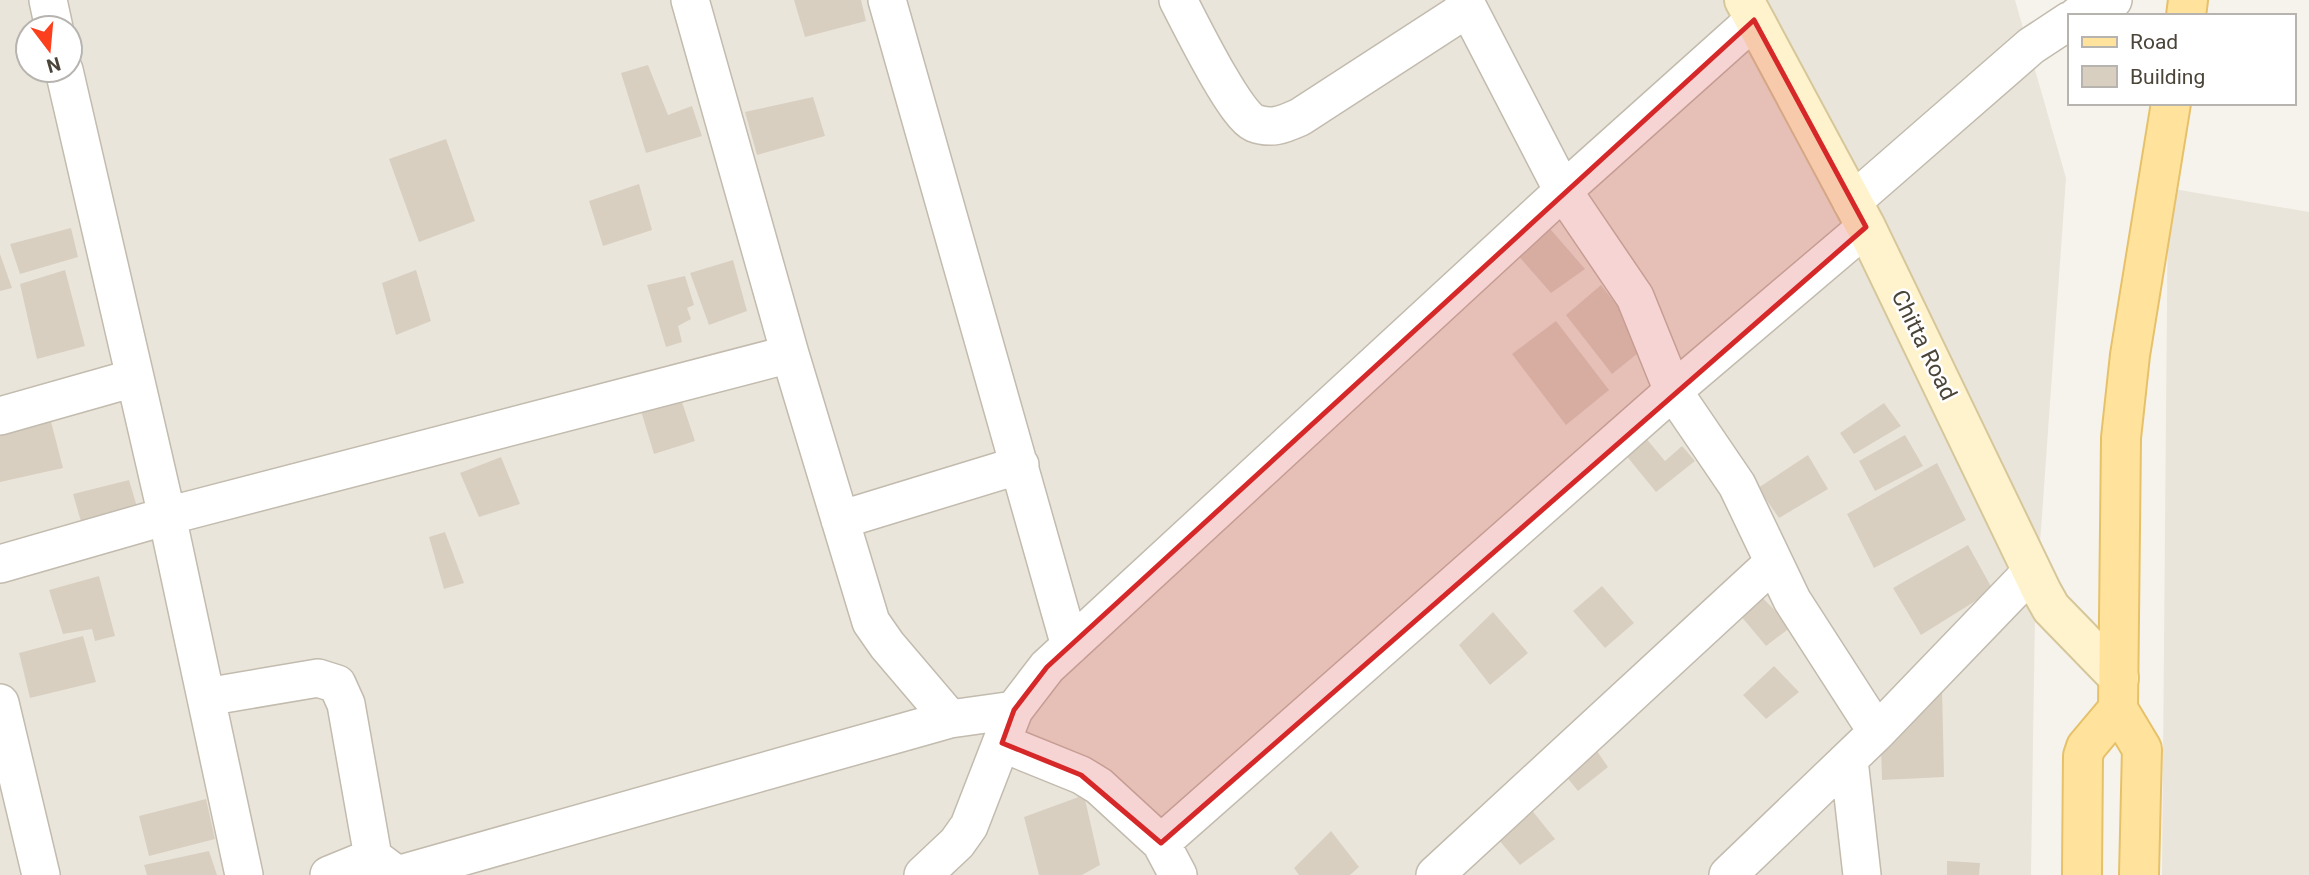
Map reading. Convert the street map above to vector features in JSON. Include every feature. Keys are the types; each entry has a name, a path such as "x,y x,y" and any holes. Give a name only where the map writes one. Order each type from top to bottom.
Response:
{"main road":[{"path":"2139,875 2142,749 2118,694 2121,439 2130,355 2171,105"},
{"path":"2082,875 2083,756 2118,694"}],"street":[{"path":"690,0 790,354 871,622 950,719"},
{"path":"887,0 1070,646"},
{"path":"1178,0 1236,104 1252,123 1276,127 1300,117 1466,4 1563,191 1635,297 1673,391 1737,485 1772,564 1808,627 1877,732"},
{"path":"2080,14 2097,3 2113,0"},
{"path":"923,875 957,843 969,826 1008,726 1027,690 1070,646 1563,191 1749,10"},
{"name":"Chitta Road","path":"1749,10 1859,214 2051,608 2118,694"},
{"path":"1161,843 1673,391 2031,46 2068,22"},
{"path":"67,84 167,516 244,875"},
{"path":"0,564 167,516 790,354"},
{"path":"0,416 134,378"},
{"path":"840,520 1020,465"},
{"path":"1435,875 1772,564"},
{"path":"1728,875 1877,732 2032,571"},
{"path":"206,698 318,678 337,684 346,704 389,869"},
{"path":"0,703 41,875"},
{"path":"329,875 470,865 950,719 1008,726 1099,786 1161,843 1178,875"},
{"path":"1849,760 1862,875"}],"highlighted area":[{"path":"1754,20 1866,227 1161,843 1081,775 1002,743 1014,710 1047,667"}],"shaded area":[{"path":"0,0 2015,0 2066,178 2035,614 2031,875 0,875"},
{"path":"2168,188 2309,212 2309,875 2162,875"}],"building":[{"path":"794,0 861,0 866,21 805,37"},
{"path":"648,65 668,115 692,106 702,136 646,153 621,73"},
{"path":"813,97 825,136 757,155 745,112"},
{"path":"446,139 475,221 419,242 389,159"},
{"path":"639,184 652,230 603,246 589,201"},
{"path":"1545,223 1585,269 1551,293 1515,252"},
{"path":"71,228 78,257 20,274 10,244"},
{"path":"0,254 12,288 0,291"},
{"path":"733,260 747,311 709,325 690,273"},
{"path":"65,270 85,346 37,359 20,284"},
{"path":"416,270 431,321 396,335 382,283"},
{"path":"685,276 694,305 687,308 691,319 678,326 682,342 666,347 647,285"},
{"path":"1601,285 1648,345 1612,374 1566,315"},
{"path":"1556,321 1609,390 1566,425 1512,354"},
{"path":"678,390 695,441 654,454 638,401"},
{"path":"1884,403 1901,426 1854,454 1840,433"},
{"path":"48,410 63,468 0,482 0,424"},
{"path":"1639,430 1665,461 1682,446 1695,461 1656,492 1620,448"},
{"path":"1905,435 1923,466 1875,491 1859,461"},
{"path":"1808,455 1828,489 1779,518 1758,488"},
{"path":"501,457 520,504 479,517 460,473"},
{"path":"1937,463 1966,520 1874,568 1847,514"},
{"path":"129,480 140,517 84,532 73,494"},
{"path":"445,532 464,583 444,589 429,537"},
{"path":"1968,545 1993,590 1921,635 1893,588"},
{"path":"99,576 115,636 95,641 92,629 63,634 49,590"},
{"path":"1602,586 1634,623 1605,648 1573,611"},
{"path":"1755,590 1791,627 1766,646 1735,609"},
{"path":"1493,612 1528,653 1490,685 1459,645"},
{"path":"83,636 96,682 30,698 19,653"},
{"path":"1774,666 1799,692 1766,719 1743,695"},
{"path":"1942,687 1944,777 1882,780 1881,747"},
{"path":"1590,741 1608,767 1578,791 1560,769"},
{"path":"1084,795 1100,865 1082,875 1039,875 1024,817"},
{"path":"206,799 215,839 149,856 139,816"},
{"path":"1526,803 1555,839 1520,865 1493,833"},
{"path":"1331,831 1359,867 1350,875 1299,875 1294,868"},
{"path":"209,851 217,875 147,875 144,865"},
{"path":"1947,861 1980,863 1979,875 1947,875"}]}
